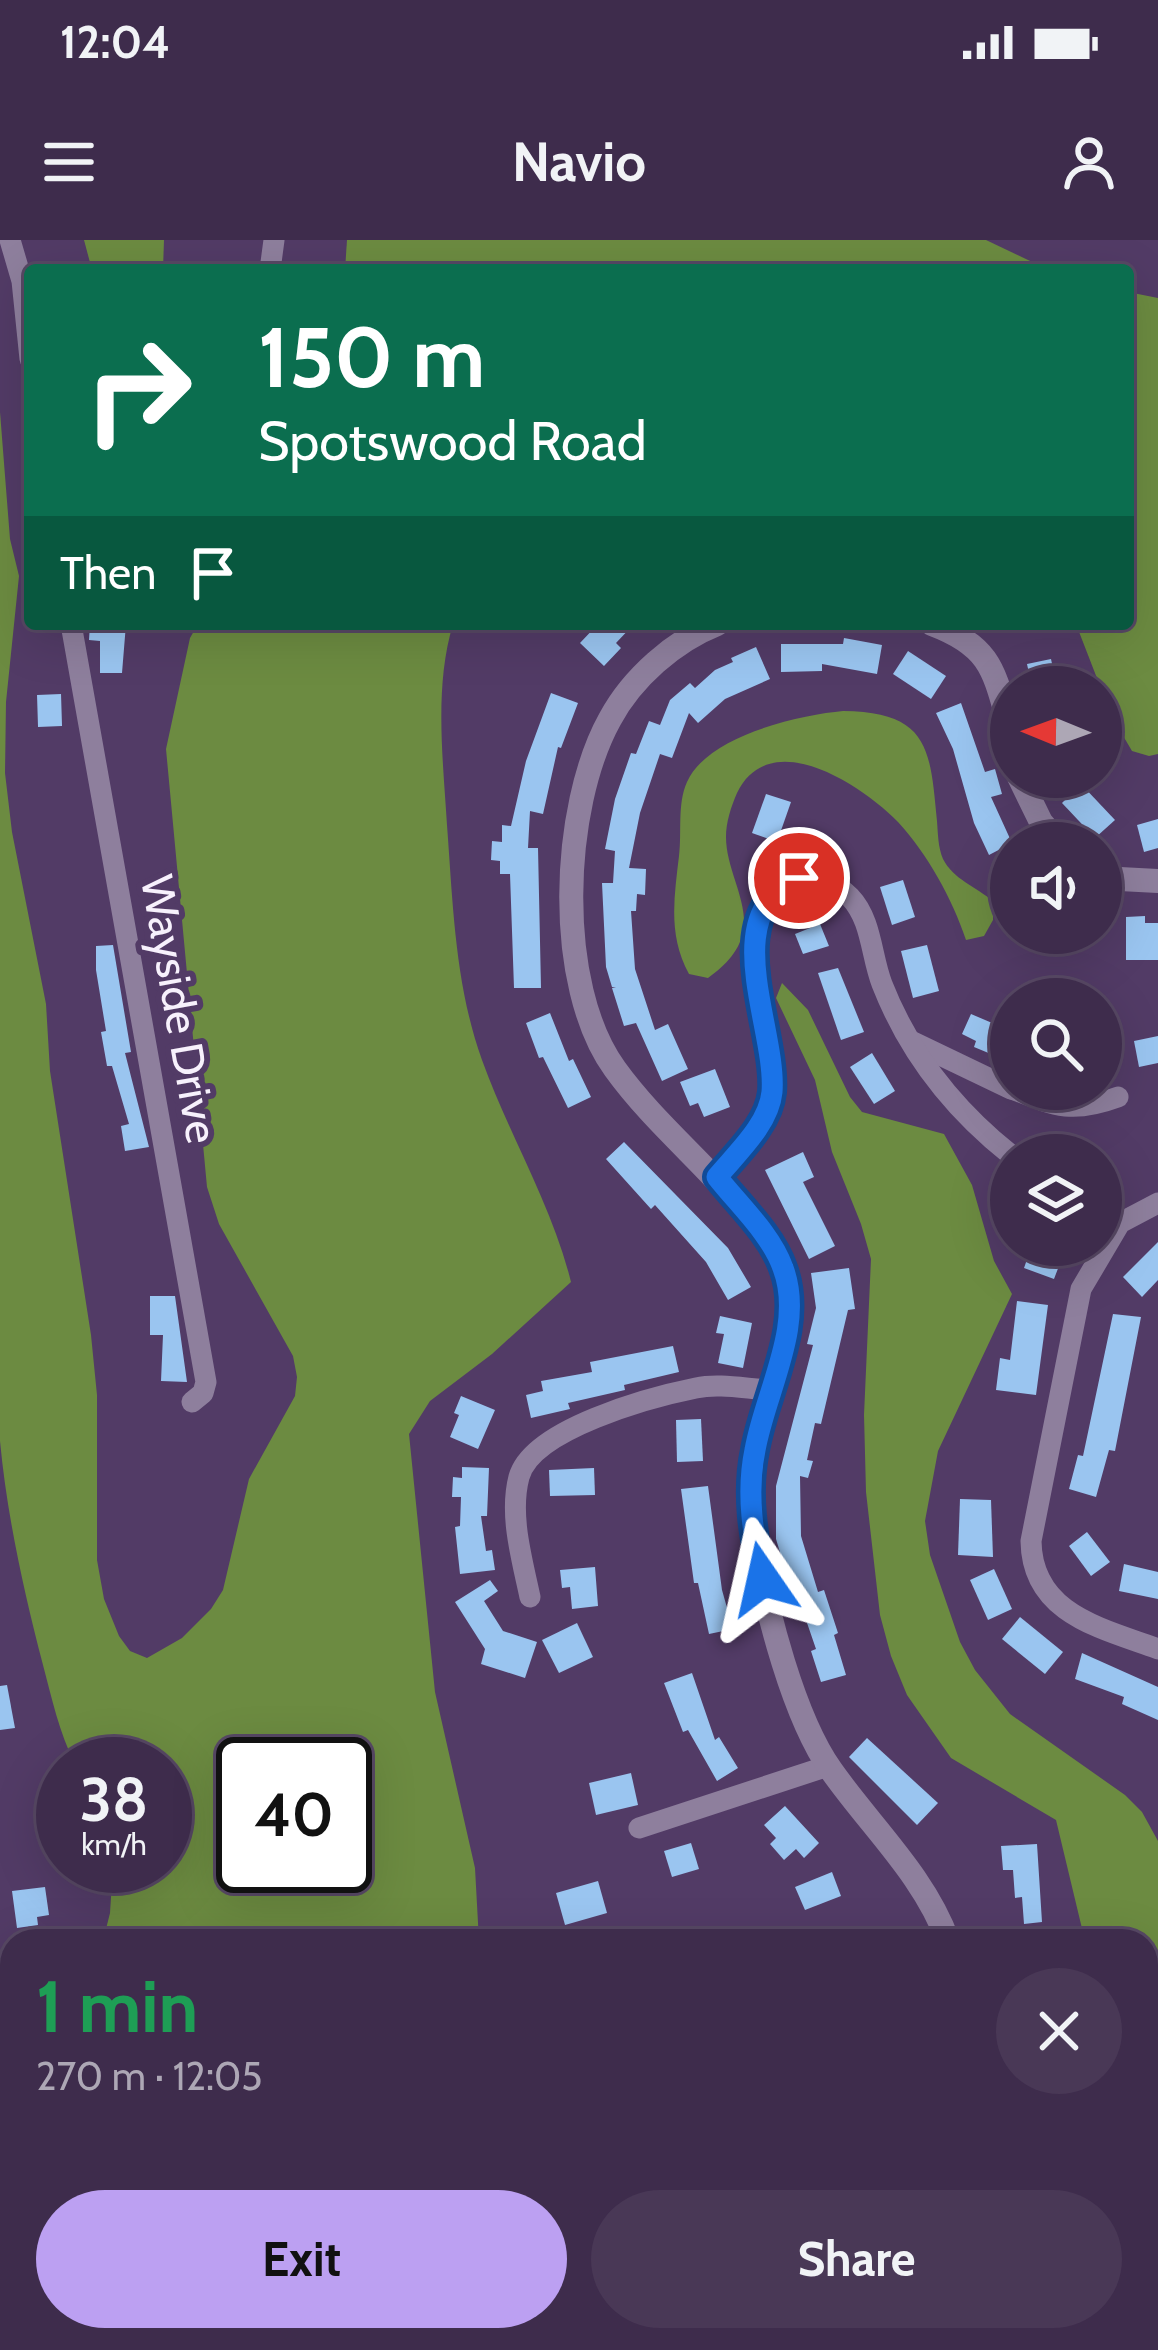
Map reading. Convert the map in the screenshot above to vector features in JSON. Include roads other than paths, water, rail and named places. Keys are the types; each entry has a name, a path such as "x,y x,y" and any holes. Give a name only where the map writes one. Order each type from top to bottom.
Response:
{"street":[{"path":"10,240 24,300"},
{"name":"Wayside Drive","path":"72,630 206,1382 203,1393 192,1402"},
{"path":"707,630 655,663 610,718 588,774 574,852 572,912 579,991 614,1068 655,1117 717,1177 771,1245 787,1281 789,1316 754,1451 754,1544 794,1695 828,1766 932,1900 943,1929"},
{"path":"948,630 978,647 990,668"},
{"path":"717,1177 760,1125 772,1096 757,995 756,936 769,897 799,878 832,883 851,898 865,919 880,980 910,1042 951,1101 990,1136"},
{"path":"1122,879 1158,881"},
{"path":"910,1042 990,1079"},
{"path":"1122,1214 1158,1203"},
{"path":"1090,1266 1081,1289 1034,1518 1031,1560 1055,1604 1158,1649"},
{"path":"530,1597 515,1510 519,1476 529,1454 553,1436 592,1420 700,1387 771,1390"},
{"path":"639,1828 828,1766"}]}
